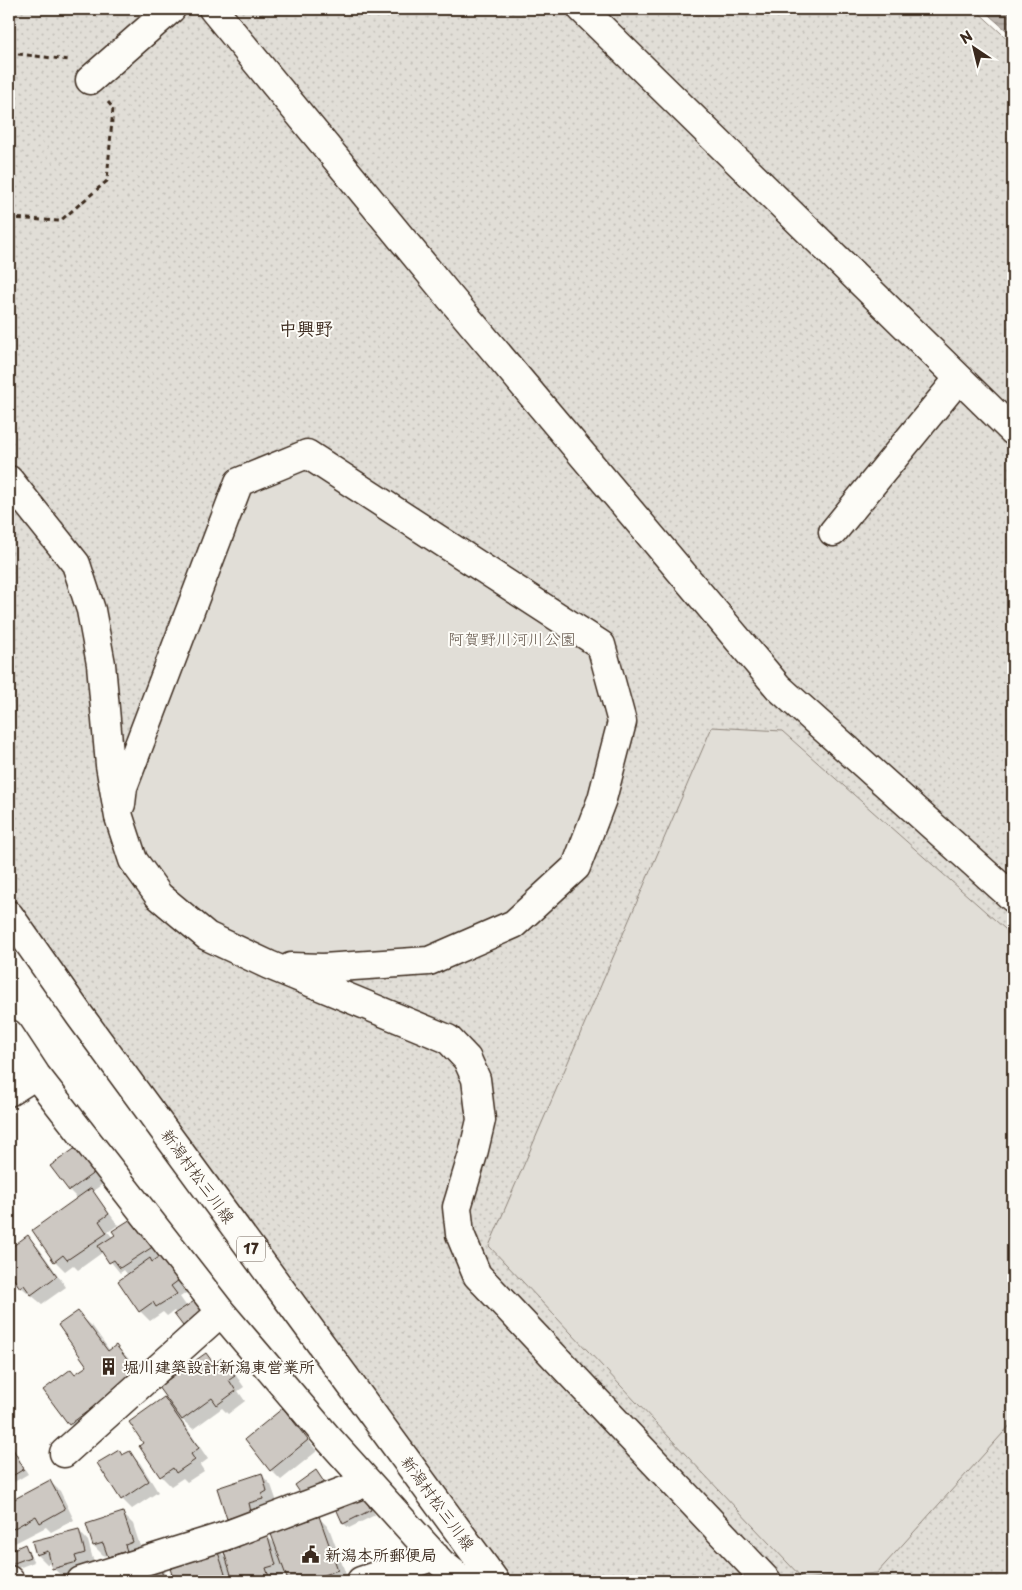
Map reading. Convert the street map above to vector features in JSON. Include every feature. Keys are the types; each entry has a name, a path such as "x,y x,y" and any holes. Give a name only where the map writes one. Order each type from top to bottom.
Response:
{"street":[{"path":"90,80 171,9"},
{"path":"213,9 448,295 778,687 1013,898"},
{"path":"582,9 1013,431"},
{"path":"833,532 960,378"},
{"path":"119,817 123,787 240,482 307,454 601,645 622,722 602,799 576,867 514,924 429,961 323,968 270,965"},
{"path":"9,480 76,564 91,610 101,664 110,765 119,817 133,860 159,896 206,936 270,965 448,1039 467,1059 476,1079 481,1120 457,1207 460,1234 477,1275 767,1581"},
{"name":"新潟村松三川線","path":"9,915 86,1024 496,1581"},
{"path":"9,1034 36,1075 221,1312 368,1482 435,1556 464,1581"},
{"path":"9,1092 36,1075"},
{"path":"64,1452 221,1312"},
{"path":"81,1581 222,1537 368,1482"},
{"path":"361,1581 435,1556"}],"path":[{"path":"9,53 70,60 90,80 113,108 107,181 60,221 9,218"}],"green space":[{"name":"阿賀野川河川公園","path":"9,9 975,9 1013,44 1013,1581 513,1581 185,1137 9,891"},
{"path":"307,454 601,645 622,722 576,867 514,924 429,961 323,968 225,936 150,874 123,787 239,482"},
{"path":"712,727 782,731 1013,936 1013,1422 877,1573 803,1579 489,1246"}],"shaded area":[{"path":"982,9 1013,9 1013,36"}],"building":[{"path":"77,1147 95,1172 69,1191 50,1166"},
{"path":"91,1188 109,1214 99,1221 107,1233 67,1260 63,1255 54,1262 32,1230"},
{"path":"131,1219 140,1232 143,1229 154,1246 120,1268 114,1260 109,1263 98,1246 115,1235 112,1231"},
{"path":"28,1235 57,1276 31,1295 24,1285 20,1288 9,1272 9,1249"},
{"path":"162,1255 179,1280 171,1286 177,1294 156,1307 153,1302 139,1312 118,1281 150,1258 152,1262"},
{"path":"196,1300 204,1312 183,1326 174,1314"},
{"name":"堀川建築設計新潟東営業所","path":"78,1311 108,1351 116,1345 138,1374 69,1425 43,1390 71,1369 75,1374 87,1366 58,1325"},
{"path":"206,1353 214,1364 222,1358 235,1376 229,1380 236,1391 217,1405 212,1398 182,1420 158,1387"},
{"path":"164,1397 199,1448 191,1454 195,1460 176,1473 173,1468 160,1477 139,1446 143,1443 129,1422"},
{"path":"283,1408 308,1440 270,1471 245,1439"},
{"path":"12,1447 24,1469 9,1478 9,1449"},
{"path":"119,1450 122,1455 130,1451 149,1481 121,1500 97,1463"},
{"path":"316,1470 326,1485 305,1500 295,1485"},
{"path":"262,1473 267,1491 262,1494 263,1499 249,1503 251,1512 227,1519 217,1488"},
{"path":"50,1480 65,1509 40,1523 36,1516 9,1531 9,1502"},
{"path":"361,1490 371,1510 343,1524 334,1504"},
{"path":"123,1512 133,1542 125,1545 127,1551 108,1557 103,1543 93,1546 86,1524"},
{"path":"319,1516 338,1570 306,1581 288,1581 271,1534"},
{"path":"79,1529 85,1553 75,1556 77,1562 52,1569 48,1551 36,1555 32,1541"},
{"path":"267,1533 276,1565 266,1568 269,1577 255,1581 233,1581 224,1552 239,1548 236,1539"},
{"path":"25,1544 30,1557 9,1565 9,1551"},
{"path":"216,1546 225,1574 219,1576 221,1581 174,1581 168,1562"},
{"path":"160,1565 164,1581 107,1581"}],"place":[{"name":"堀川建築設計新潟東営業所","path":"109,1367"},
{"name":"新潟本所郵便局","path":"311,1555"}],"district":[{"name":"中興野","path":"306,329"}]}
